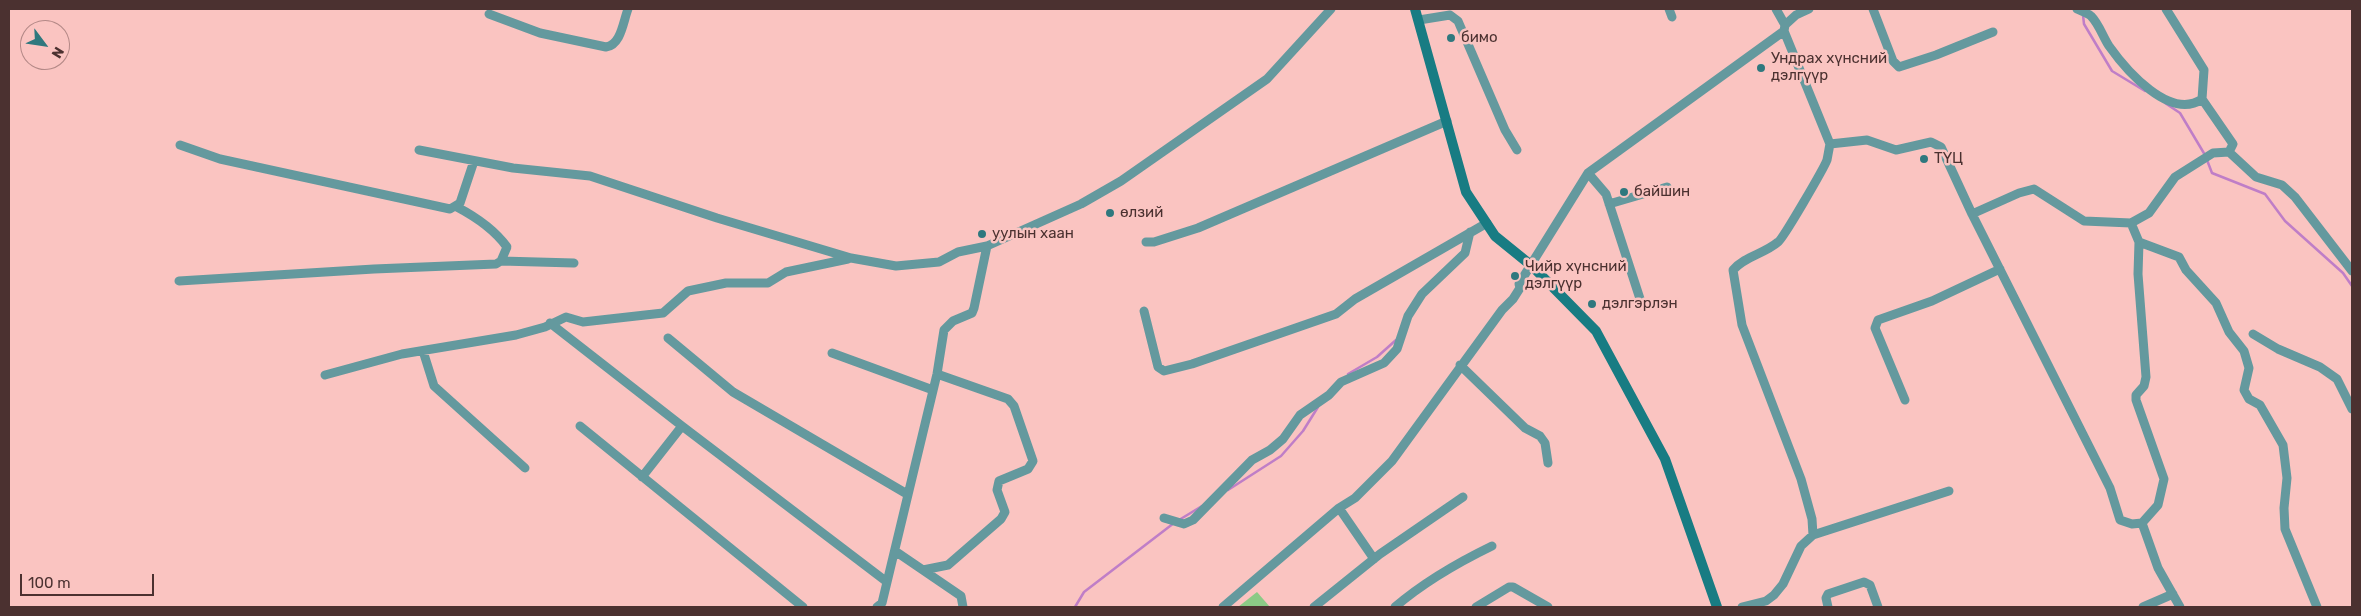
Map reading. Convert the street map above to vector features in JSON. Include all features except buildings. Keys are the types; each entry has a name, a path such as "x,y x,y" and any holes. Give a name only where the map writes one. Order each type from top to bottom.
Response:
{"main road":[{"path":"1415,9 1466,192 1495,236 1532,266 1596,331 1665,458 1717,607"}],"street":[{"path":"489,14 540,33 606,47 612,46 617,42 628,9"},
{"path":"419,150 513,168 590,176 717,218 851,258 896,266 939,262 958,252 987,246 1081,204 1121,181 1267,79 1331,9"},
{"path":"1776,9 1830,144 1827,159 1821,172 1780,241 1762,252 1741,260 1733,270 1742,325 1801,479 1812,519 1813,535"},
{"path":"1223,607 1340,508 1355,498 1392,461 1460,366 1502,310 1513,299 1520,288 1519,284 1532,266 1588,173 1784,28 1796,15 1809,9"},
{"path":"1873,9 1893,61 1899,67 1936,55 1993,32"},
{"path":"2077,9 2091,16 2126,70 2152,92 2173,103 2196,104 2202,99"},
{"path":"2166,9 2204,70 2202,99 2233,144 2229,152"},
{"path":"1419,20 1450,15 1458,21 1505,130 1517,150"},
{"path":"1146,242 1154,242 1198,228 1447,121"},
{"path":"1830,144 1867,140 1896,150 1931,142 1941,147 1972,214 2110,488 2120,520 2132,524 2142,522 2158,505 2164,479 2136,400 2136,395 2144,386 2146,377 2138,274 2139,242 2131,223"},
{"path":"180,145 220,159 450,209 457,207 474,216 499,236 507,246 501,261"},
{"path":"1972,214 2019,193 2034,190 2084,221 2131,223 2149,213 2175,177 2213,153 2229,152 2256,177 2282,185 2295,196 2352,272"},
{"path":"457,207 474,161"},
{"path":"1588,173 1606,194 1642,305"},
{"path":"1610,204 1667,187"},
{"path":"1144,311 1158,368 1164,371 1192,364 1336,314 1355,299 1486,222"},
{"path":"1168,520 1184,524 1200,514 1252,460 1270,450 1282,439 1300,415 1329,395 1341,382 1384,363 1397,349 1408,316 1422,294 1465,253 1470,232"},
{"path":"2139,242 2179,257 2186,270 2216,303 2229,332 2244,351 2249,368 2244,390 2249,399 2260,406 2283,444 2287,478 2284,508 2286,528 2317,607"},
{"path":"878,607 882,603 937,374 944,330 953,321 968,315 974,308 987,246"},
{"path":"325,375 402,354 516,335 545,327 566,317 583,322 663,313 688,291 726,283 768,283 786,272 851,258"},
{"path":"179,281 374,269 496,264 501,261 574,263"},
{"path":"1905,400 1875,328 1878,320 1932,301 2000,269"},
{"path":"550,323 887,582"},
{"path":"2253,334 2278,349 2320,367 2337,379 2352,409"},
{"path":"668,338 733,392 907,494"},
{"path":"423,351 434,386 525,468"},
{"path":"832,353 933,390"},
{"path":"1460,366 1525,428 1540,436 1545,443 1548,463"},
{"path":"923,570 948,565 1001,519 1005,512 997,490 999,480 1028,469 1033,461 1014,406 1008,399 937,374"},
{"path":"580,426 803,607"},
{"path":"642,477 682,426"},
{"path":"1742,607 1766,601 1774,595 1783,584 1800,547 1813,535 1949,491"},
{"path":"1314,607 1374,559 1463,497"},
{"path":"1340,508 1374,559"},
{"path":"2142,522 2158,568 2180,607"},
{"path":"1395,607 1414,591 1461,561 1492,546"},
{"path":"894,551 961,596 963,607"},
{"path":"1828,607 1826,598 1828,594 1864,582 1870,585 1878,607"},
{"path":"1476,607 1509,587 1513,587 1548,607"},
{"path":"2143,607 2172,594"}],"green space":[{"path":"1257,592 1270,607 1238,607"}],"waterway":[{"path":"2083,15 2084,24 2112,71 2145,91"},
{"path":"2165,103 2180,113 2205,155"},
{"path":"2207,160 2212,173 2265,194 2285,221 2343,273 2352,286"},
{"path":"1348,374 1377,357 1396,340"},
{"path":"1228,490 1281,456 1303,431 1318,407"},
{"path":"1179,520 1202,506"},
{"path":"1075,607 1084,592 1174,523"}],"place":[{"name":"бимо","path":"1451,38"},
{"name":"Ундрах хүнсний дэлгүүр","path":"1761,68"},
{"name":"ТҮЦ","path":"1924,159"},
{"name":"байшин","path":"1624,192"},
{"name":"өлзий","path":"1110,213"},
{"name":"уулын хаан","path":"982,234"},
{"name":"Чийр хүнсний дэлгүүр","path":"1515,276"},
{"name":"дэлгэрлэн","path":"1592,304"}]}
